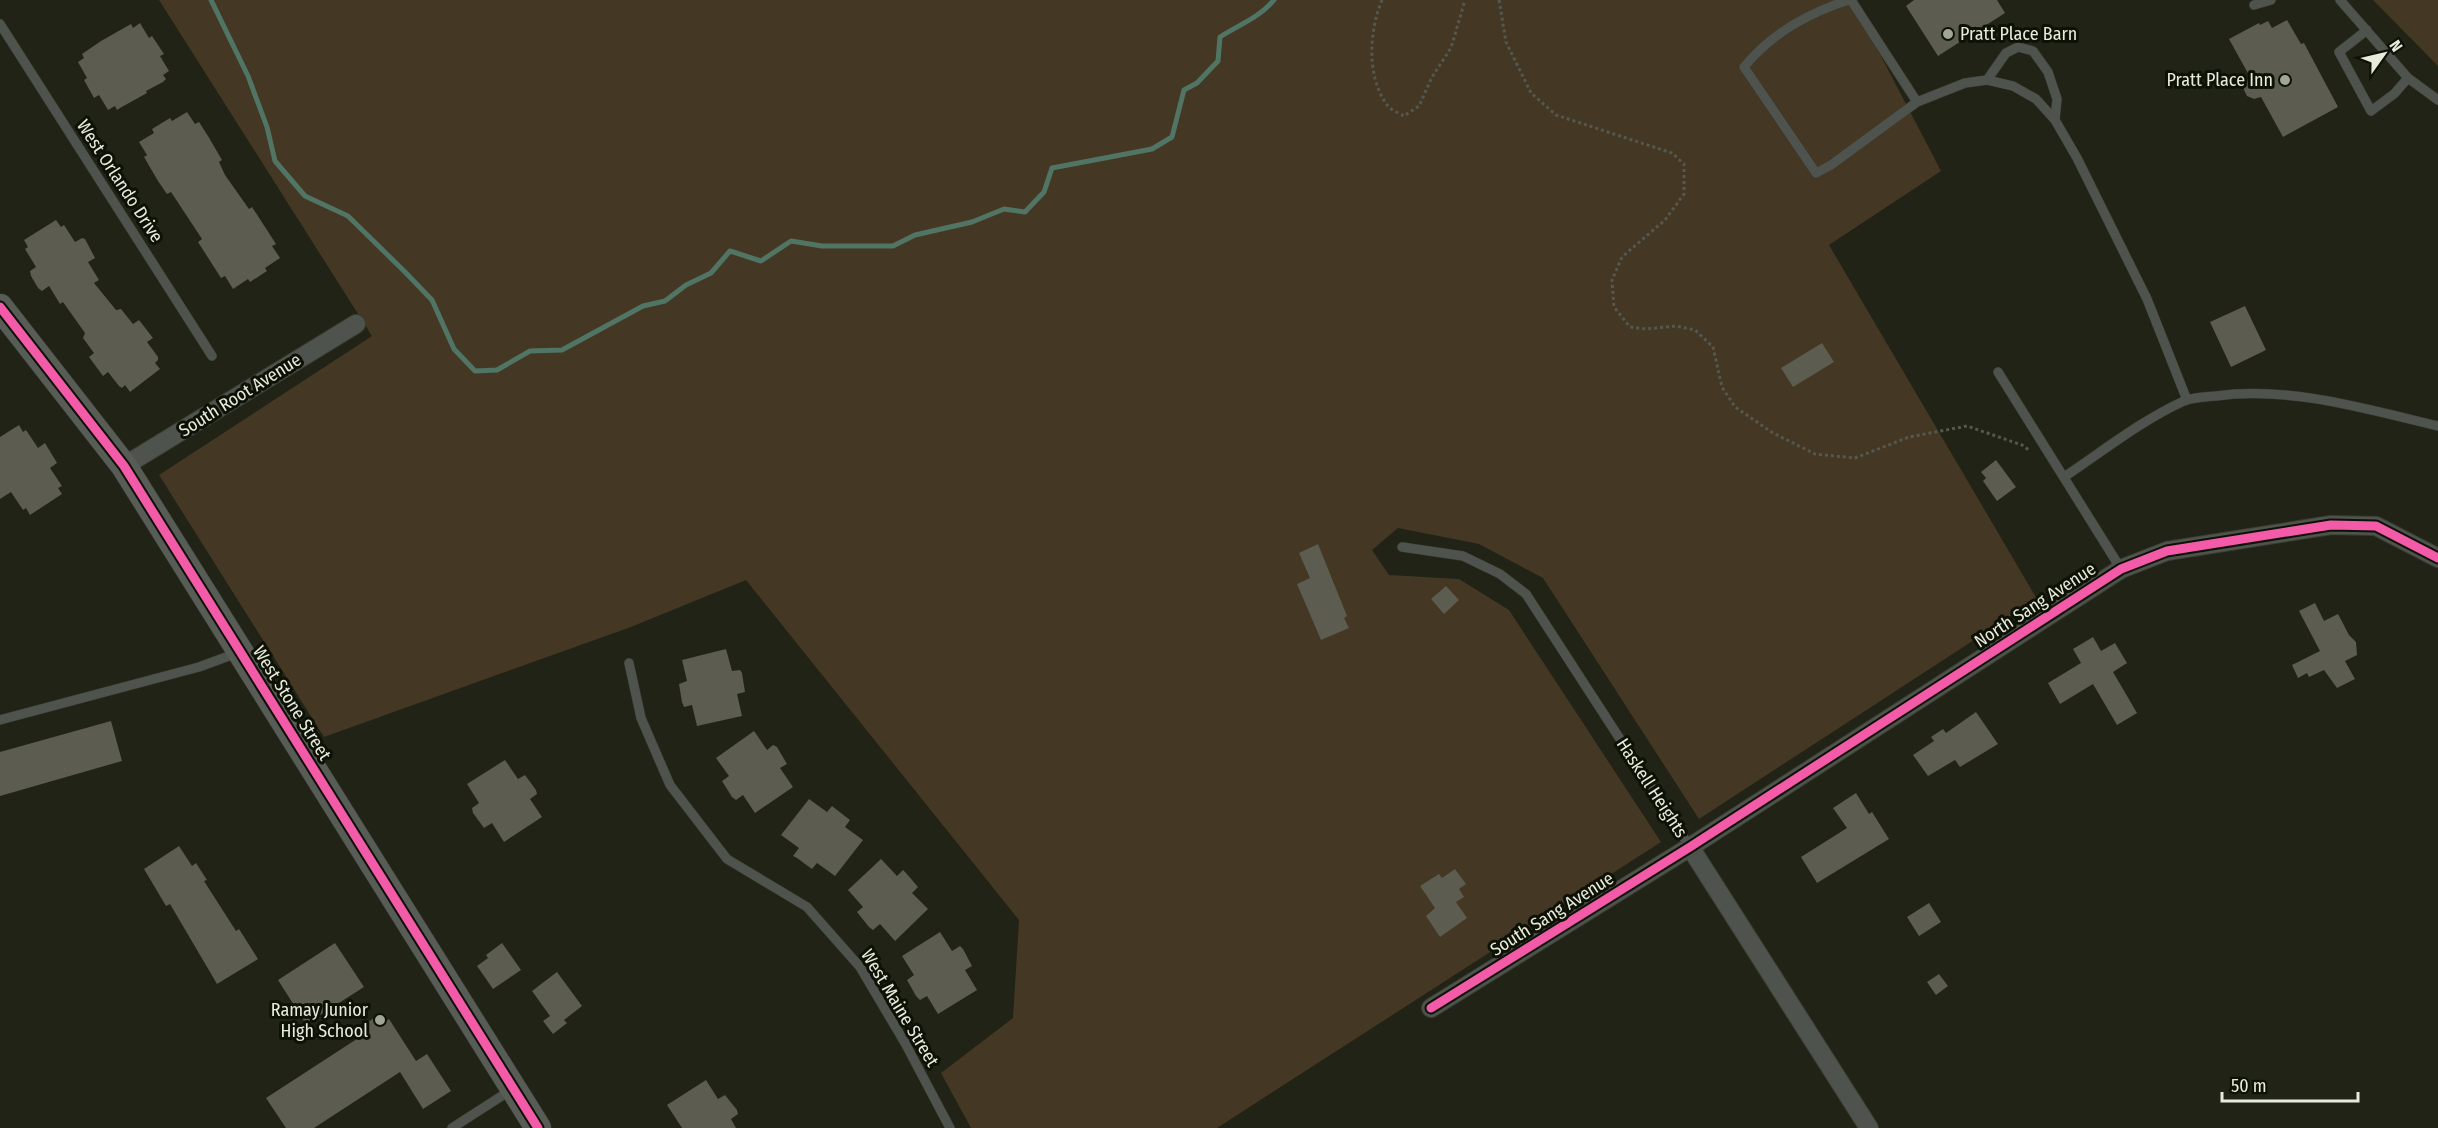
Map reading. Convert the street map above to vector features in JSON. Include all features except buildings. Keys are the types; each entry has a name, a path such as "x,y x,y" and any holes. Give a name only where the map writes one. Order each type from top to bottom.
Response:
{"street":[{"name":"West Stone Street","path":"0,307 124,466 538,1128"},
{"name":"South Root Avenue","path":"124,466 357,324"},
{"name":"North Sang Avenue","path":"1690,848 2121,569 2167,551 2331,525 2376,526 2438,558"},
{"name":"South Sang Avenue","path":"1431,1008 1690,848"},
{"name":"Haskell Heights","path":"1690,848 1869,1128"}],"lane":[{"path":"1917,102 1850,0 1829,6 1792,25 1755,54 1744,67 1816,173 1831,165 1917,102 1965,83 1987,80 2013,86 2036,99 2055,120 2077,158 2130,262 2187,400"},
{"path":"2254,5 2271,0"},
{"path":"2340,0 2408,78 2438,100"},
{"name":"West Orlando Drive","path":"0,24 212,356"},
{"path":"2367,30 2339,52 2372,111 2386,101 2408,78"},
{"path":"1987,80 2006,53 2018,46 2032,51 2048,72 2056,99 2055,120"},
{"path":"1998,372 2121,569"},
{"path":"2064,477 2154,417 2187,400 2232,394 2293,395 2438,426"},
{"name":"Haskell Heights","path":"1402,547 1463,556 1500,574 1526,594 1690,848"},
{"path":"0,720 199,667 240,652"},
{"name":"West Maine Street","path":"629,663 641,718 670,785 727,859 807,907 860,967 905,1043 950,1128"},
{"path":"452,1128 513,1089"}],"path":[{"path":"1382,0 1375,16 1372,33 1373,65 1379,87 1389,107 1404,116 1419,106 1432,77 1451,48 1465,0"},
{"path":"1499,0 1506,42 1531,93 1556,115 1672,153 1684,164 1684,194 1665,220 1622,257 1612,280 1614,307 1630,327 1646,329 1676,326 1695,330 1713,347 1722,387 1735,407 1773,433 1815,454 1856,458 1909,437 1967,426 2022,445 2030,451"}],"shaded area":[{"path":"159,0 1858,0 1857,10 1941,171 1829,245 2037,599 1699,819 1543,578 1479,544 1398,528 1372,550 1389,575 1459,579 1509,610 1661,842 1217,1128 971,1128 941,1073 1013,1018 1019,920 746,580 631,627 324,737 159,475 372,336"},
{"path":"2373,0 2438,0 2438,66"}],"waterway":[{"path":"211,0 248,76 267,127 275,161 305,196 348,216 432,300 454,349 475,371 497,370 530,351 562,350 643,306 665,301 686,285 711,273 730,251 761,261 791,241 822,246 893,246 915,235 972,222 1004,209 1025,212 1044,192 1052,168 1152,149 1172,137 1184,90 1197,83 1218,61 1220,37 1255,16 1274,0"}],"cycle path":[{"path":"0,307 124,466 538,1128"},
{"path":"1431,1008 1690,847 2121,569 2167,551 2331,525 2376,526 2438,558"}],"place":[{"name":"Pratt Place Barn","path":"1948,34"},
{"name":"Pratt Place Inn","path":"2285,80"},
{"name":"Ramay Junior High School","path":"380,1020"}]}
